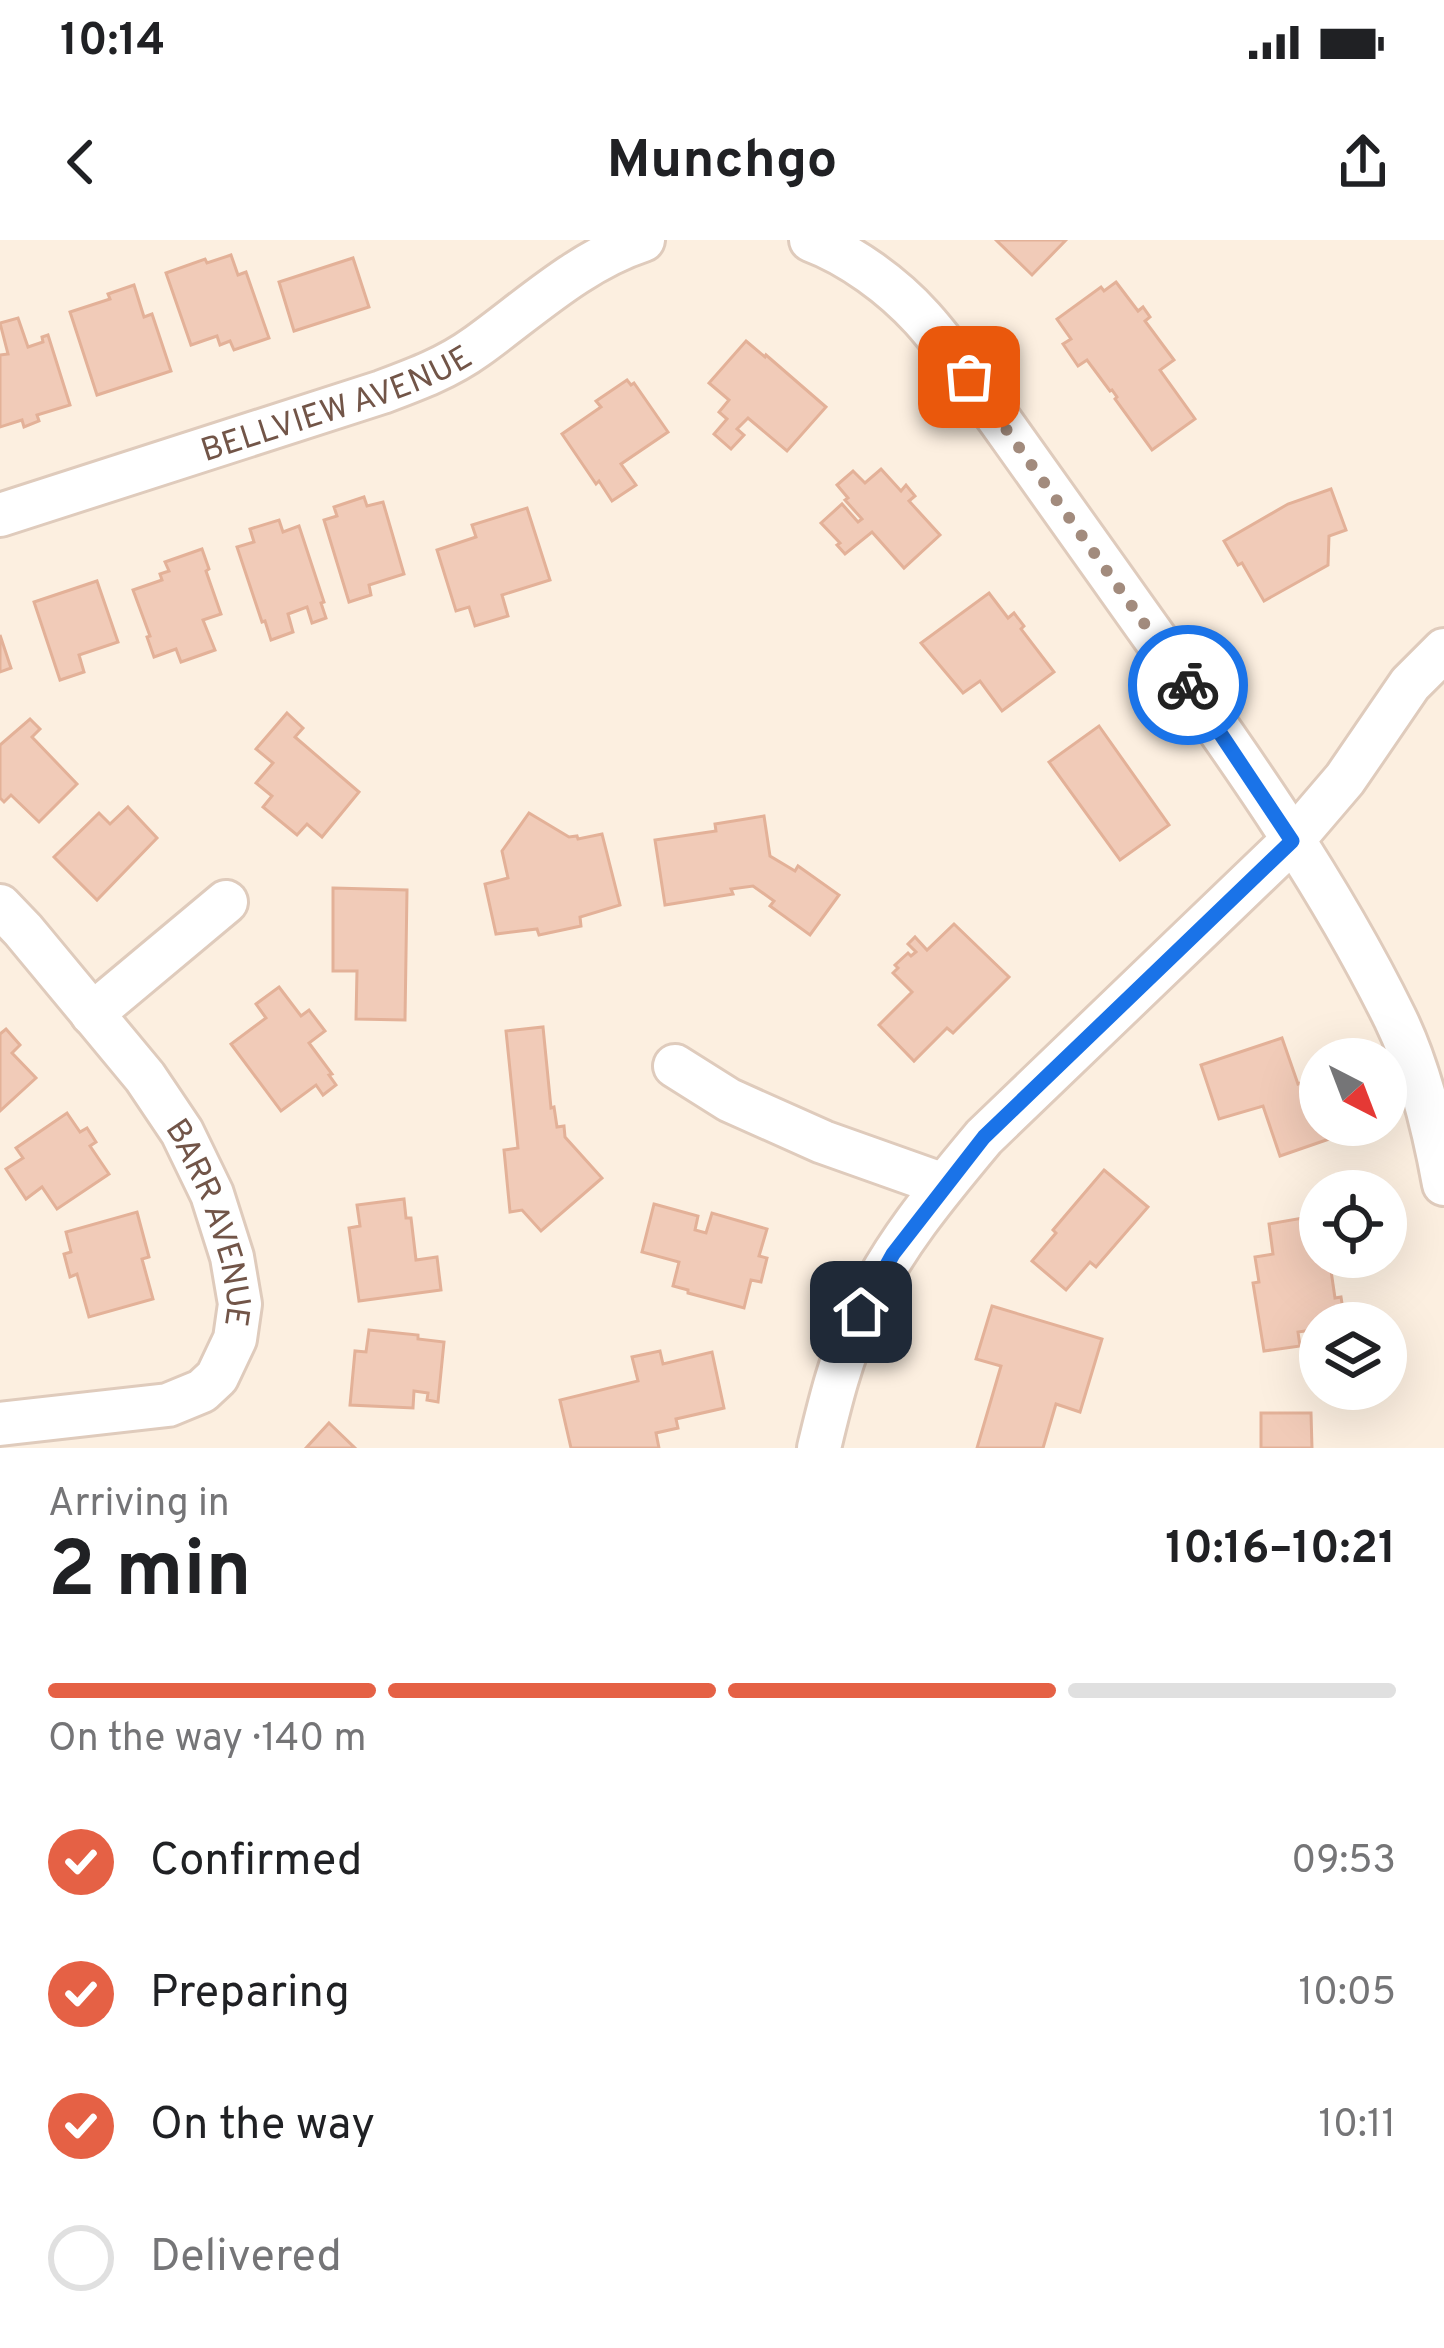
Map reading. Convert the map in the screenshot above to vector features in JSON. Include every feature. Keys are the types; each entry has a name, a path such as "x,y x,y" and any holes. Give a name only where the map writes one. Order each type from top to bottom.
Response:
{"street":[{"name":"BELLVIEW AVENUE","path":"0,515 434,372 473,350 573,274 643,240"},
{"path":"811,240 875,276 921,316 1101,562 1292,841 1348,925 1398,1024 1418,1079 1444,1184"},
{"path":"819,1448 836,1376 861,1312 893,1254 944,1185 984,1137 1292,841 1345,779 1410,684 1444,650"},
{"path":"92,1014 226,902"},
{"name":"BARR AVENUE","path":"0,906 92,1014 182,1132 212,1194 232,1257 240,1304 235,1339 217,1377 202,1391 168,1405 0,1424"},
{"path":"675,1066 766,1117 944,1185"}],"building":[{"path":"996,240 1066,240 1032,275"},
{"path":"231,255 238,275 246,272 269,338 234,350 230,341 220,345 217,336 191,345 166,273"},
{"path":"353,258 369,307 294,331 279,282"},
{"path":"1116,282 1138,311 1143,307 1150,317 1145,321 1174,360 1160,370 1195,419 1152,450 1087,360 1078,366 1063,344 1071,339 1057,319 1101,287 1104,291"},
{"path":"134,285 144,317 152,314 171,371 97,395 70,312"},
{"path":"18,318 28,347 48,335 70,405 37,415 39,421 24,427 22,420 0,427 0,355 8,354 0,323"},
{"path":"746,341 826,407 787,451 748,418 737,429 744,435 731,449 714,434 727,419 719,412 729,400 709,383"},
{"path":"627,380 634,383 668,432 621,464 636,485 612,501 562,434 601,407 596,401"},
{"path":"881,469 901,491 906,485 915,496 909,501 940,535 904,568 872,532 845,554 821,523 842,504 858,522 862,519 837,485 853,471 865,483"},
{"path":"1331,489 1346,530 1329,536 1328,565 1264,601 1224,541 1288,504"},
{"path":"364,497 367,506 383,502 404,574 369,585 371,595 349,602 324,520 337,516 334,507"},
{"path":"527,508 550,580 502,595 508,616 475,626 469,607 456,611 437,550 476,537 472,525"},
{"path":"279,520 283,532 299,526 326,618 312,623 307,607 288,614 293,632 271,640 237,547 254,542 250,529"},
{"path":"202,549 221,614 203,620 215,650 181,662 176,649 154,657 133,590 162,580 160,574 169,571 165,562"},
{"path":"97,581 118,642 79,655 84,672 60,680 34,602"},
{"path":"989,593 1008,618 1014,613 1054,672 1002,711 980,681 963,693 921,643"},
{"path":"0,635 11,668 0,672"},
{"path":"287,713 303,728 295,737 359,792 322,837 307,824 297,835 263,807 272,796 256,783 273,763 256,749"},
{"path":"30,719 40,729 32,737 77,784 39,822 11,795 4,802 0,798 0,745"},
{"path":"1099,726 1169,825 1120,860 1049,762"},
{"path":"128,807 157,838 97,900 54,857 99,813 110,824"},
{"path":"529,813 569,837 602,834 620,905 580,917 581,926 539,935 537,929 496,934 485,884 508,878 502,851"},
{"path":"764,816 770,856 795,871 798,866 839,895 810,935 770,906 774,901 753,886 665,905 655,840 716,831 715,824"},
{"path":"333,888 407,890 405,1020 356,1019 357,971 333,971"},
{"path":"954,924 1009,977 953,1033 947,1028 914,1061 879,1025 912,992 893,973 898,968 895,965 916,952 908,944 915,937 927,950"},
{"path":"279,987 301,1016 309,1010 325,1031 309,1043 336,1085 323,1095 316,1085 281,1111 231,1044 266,1018 256,1004"},
{"path":"543,1027 557,1127 564,1126 565,1137 602,1178 541,1231 522,1210 510,1212 504,1150 518,1148 506,1031"},
{"path":"6,1029 20,1045 12,1053 36,1078 0,1111 0,1034"},
{"path":"1282,1038 1299,1084 1299,1146 1309,1146 1280,1156 1263,1106 1219,1119 1201,1065"},
{"path":"67,1113 80,1132 87,1128 96,1142 90,1146 109,1174 57,1209 42,1187 26,1199 6,1169 23,1158 16,1148"},
{"path":"1104,1170 1148,1207 1096,1267 1090,1262 1066,1290 1032,1261"},
{"path":"404,1199 416,1260 437,1257 441,1290 359,1301 349,1228 360,1226 357,1205"},
{"path":"654,1204 698,1216 695,1230 706,1233 712,1213 767,1229 759,1256 767,1258 761,1282 751,1280 744,1308 673,1286 679,1262 642,1252"},
{"path":"137,1212 149,1257 142,1259 153,1299 89,1317 77,1274 70,1277 64,1254 71,1252 66,1232"},
{"path":"1299,1219 1299,1278 1332,1278 1335,1298 1341,1297 1342,1302 1299,1302 1299,1346 1264,1351 1253,1283 1259,1282 1255,1257 1273,1254 1269,1224"},
{"path":"992,1306 1102,1339 1080,1412 1056,1404 1043,1448 977,1448 1001,1366 976,1359"},
{"path":"369,1330 444,1342 438,1402 427,1400 428,1393 414,1391 413,1408 350,1405 355,1351 366,1352"},
{"path":"660,1351 663,1364 712,1352 724,1408 676,1419 678,1428 656,1433 659,1448 571,1448 560,1400 638,1381 632,1357"},
{"path":"1261,1413 1311,1413 1312,1448 1261,1448"},
{"path":"329,1423 355,1448 306,1448"}],"way so far":[{"path":"969,377 1188,685"}],"route":[{"path":"861,1312 893,1254 984,1137 1292,841 1188,685"}]}
